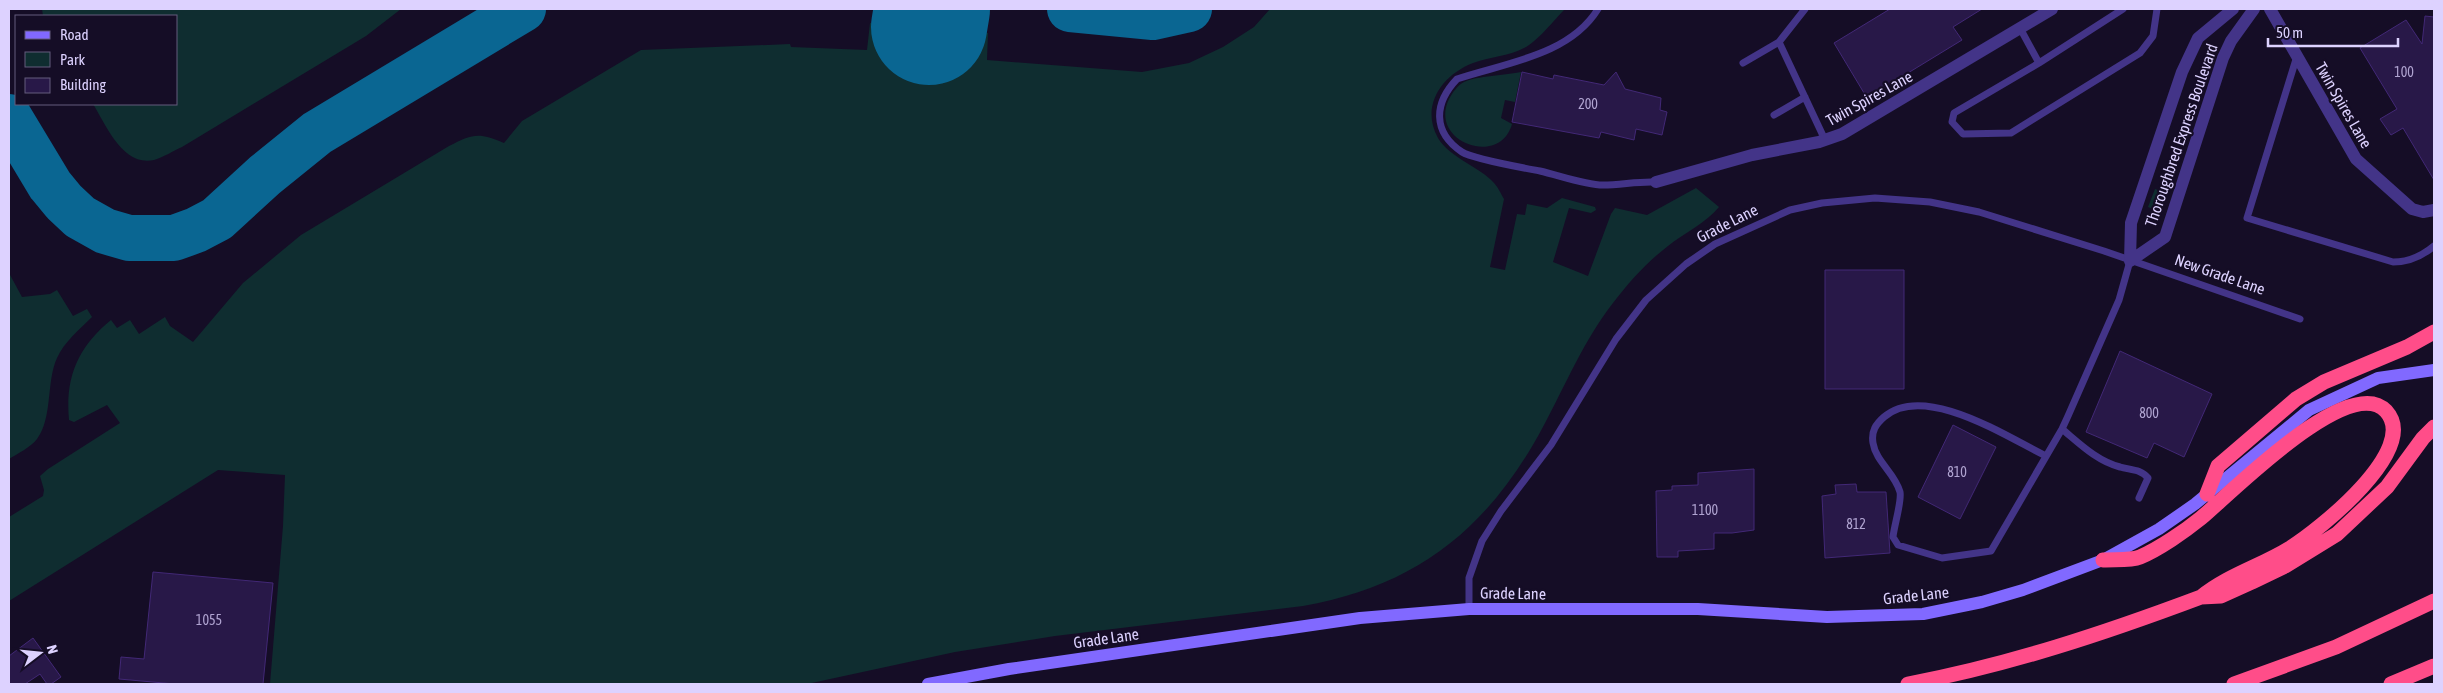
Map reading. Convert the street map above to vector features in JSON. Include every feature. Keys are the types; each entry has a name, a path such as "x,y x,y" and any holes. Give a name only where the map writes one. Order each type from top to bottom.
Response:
{"highway":[{"path":"2207,494 2218,466 2296,399 2324,382 2407,347 2434,332"},
{"path":"2103,560 2139,558 2148,553 2199,520 2307,428 2341,409 2366,403 2376,404 2384,409 2391,417 2394,426 2390,447 2371,476 2356,493 2318,529 2290,548 2216,584 2201,597"},
{"path":"1908,684 1979,669 2044,652 2122,627 2201,597 2221,596 2285,566 2337,534 2387,487 2423,438 2434,427"},
{"path":"2234,684 2336,648 2434,601"},
{"path":"2391,684 2434,666"}],"main road":[{"name":"Grade Lane","path":"928,684 1028,666 1330,622 1469,609 1698,609 1827,616 1923,614 1982,602 2023,590 2103,560 2160,529 2207,494 2309,410 2378,378 2434,370"}],"street":[{"name":"Twin Spires Lane","path":"1656,182 1752,156 1825,140 1842,134 2052,9"},
{"name":"Thoroughbred Express Boulevard","path":"2130,261 2131,223 2182,72 2198,38 2233,9"},
{"name":"Thoroughbred Express Boulevard","path":"2130,261 2165,237 2223,58 2231,41 2254,9"},
{"name":"Twin Spires Lane","path":"2270,9 2356,159 2412,209 2423,212 2434,210"}],"lane":[{"path":"1598,9 1593,17 1569,38 1543,52 1457,78 1447,89 1440,102 1439,119 1444,136 1463,153 1602,185 1656,182"},
{"path":"1743,63 1779,42 1805,9"},
{"path":"2123,9 2039,63 1954,113 1952,122 1963,134 2011,133 2140,53 2153,36 2158,9"},
{"path":"2020,28 2039,63"},
{"path":"1779,42 1825,140"},
{"path":"2297,56 2247,218 2393,262 2406,262 2424,254 2434,246"},
{"path":"1774,116 1805,96"},
{"name":"Grade Lane","path":"1469,609 1469,578 1482,541 1551,446 1616,339 1646,300 1686,264 1714,244 1790,210 1822,203 1875,198 1930,202 1979,212 2130,261"},
{"name":"New Grade Lane","path":"2130,261 2300,319"},
{"name":"Thoroughbred Express Boulevard","path":"2046,456 1955,412 1936,407 1906,406 1888,413 1878,422 1873,432 1876,454 1892,475 1901,494 1893,536 1898,545 1942,558 1991,551 2062,429 2119,300 2130,261"},
{"path":"2062,429 2096,457 2118,467 2144,473 2148,478 2139,498"}],"green space":[{"path":"42,9 401,9 366,36 182,147 154,160 143,160 133,157 125,151 110,133 94,105 178,105 178,15 43,15"},
{"path":"1270,9 1565,9 1540,36 1524,48 1473,63 1452,75 1437,93 1433,103 1433,126 1443,145 1457,157 1488,177 1497,186 1504,199 1490,267 1505,270 1517,214 1525,215 1527,204 1547,208 1562,198 1595,207 1596,210 1591,213 1569,208 1553,262 1588,276 1611,214 1615,208 1647,215 1696,188 1719,207 1708,218 1674,241 1653,259 1613,303 1584,347 1544,425 1522,462 1499,494 1473,523 1445,547 1414,567 1381,584 1344,597 1303,606 1055,636 955,652 807,684 270,684 283,526 285,475 218,470 9,601 9,517 43,496 44,490 40,476 48,469 120,423 107,405 74,422 69,420 69,390 76,364 90,341 111,320 117,328 130,320 139,334 165,317 170,326 193,342 243,283 301,235 457,142 470,137 482,136 504,143 522,121 641,50 790,44 791,47 867,50 870,23 988,33 987,60 1142,72 1189,63 1223,47 1254,27"},
{"path":"1521,72 1515,102 1505,100 1501,118 1512,124 1505,137 1494,145 1481,147 1468,144 1457,137 1448,127 1445,114 1449,99 1457,87 1464,82 1476,78"},
{"path":"2155,189 2167,193 2160,212 2148,207"},
{"path":"9,273 22,297 50,294 57,290 73,316 87,309 92,317 68,341 57,358 51,378 45,420 37,439 28,448 9,459"}],"building":[{"path":"1890,9 1982,9 1953,27 1962,40 1867,98 1834,43"},
{"path":"2425,16 2434,17 2434,180 2403,128 2391,135 2380,119 2397,109 2360,48 2406,20 2422,44"},
{"path":"1522,72 1553,79 1554,75 1604,85 1616,72 1625,89 1661,98 1660,110 1667,112 1662,135 1636,129 1634,140 1601,132 1599,138 1512,122"},
{"path":"1825,270 1904,270 1904,389 1825,389"},
{"path":"2120,351 2212,394 2184,457 2154,443 2147,458 2086,432"},
{"path":"1953,425 1996,447 1960,519 1918,497"},
{"path":"1754,469 1754,530 1714,533 1714,549 1678,551 1678,557 1657,557 1656,491 1672,490 1672,486 1698,485 1698,473"},
{"path":"1856,484 1857,492 1886,492 1890,553 1825,558 1822,496 1836,494 1835,485"},
{"path":"153,572 273,583 263,684 175,684 119,679 121,657 144,659"},
{"path":"33,638 61,677 51,684 47,684 40,674 25,684 9,684 9,656"}],"taxiway":[{"path":"9,117 50,185 80,217 105,231 129,238 174,238 196,230 217,219 265,175 317,133 523,9"},
{"path":"1070,9 1153,17 1189,9"}],"runway":[{"path":"929,27 932,9"}]}
